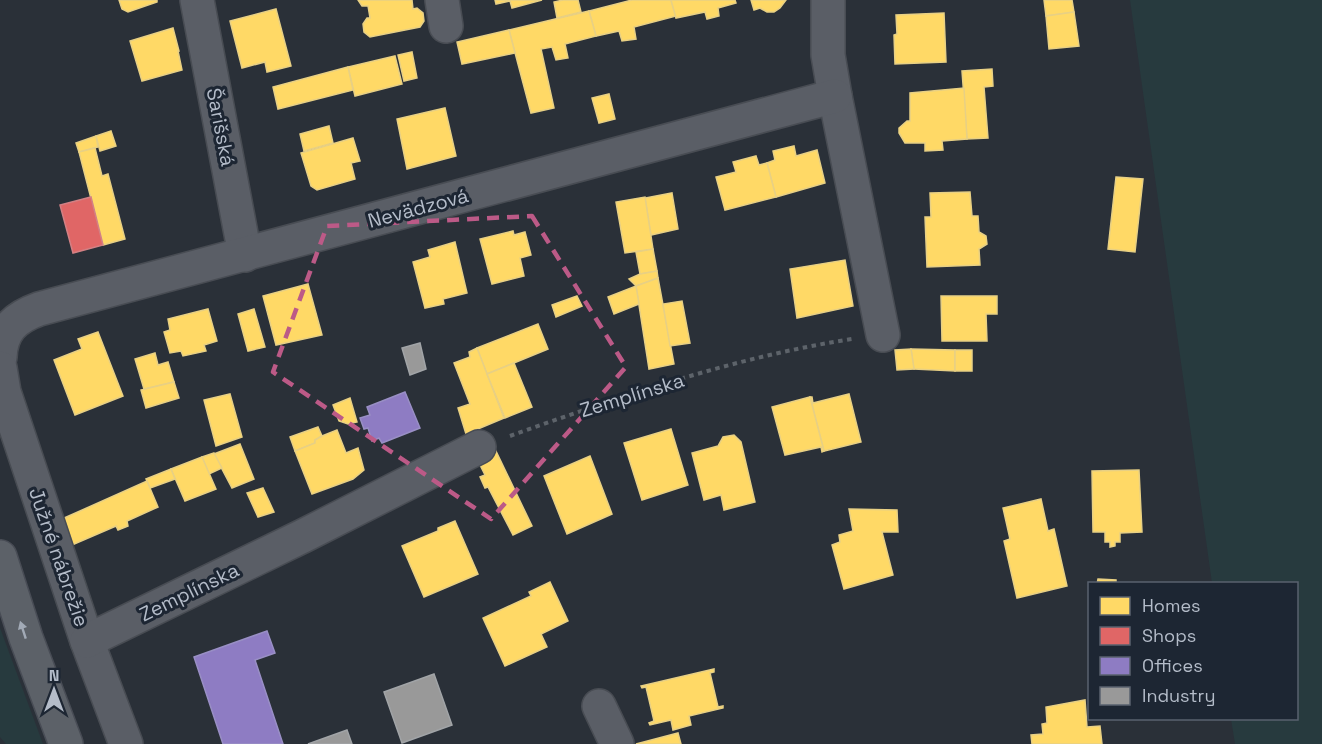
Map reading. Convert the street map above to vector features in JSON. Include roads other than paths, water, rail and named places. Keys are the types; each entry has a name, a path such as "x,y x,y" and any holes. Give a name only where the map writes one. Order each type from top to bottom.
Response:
{"main road":[{"path":"0,557 26,638 66,744"}],"street":[{"name":"Šarišská","path":"197,0 245,255"},
{"path":"828,0 828,56 883,335"},
{"name":"Nevädzová","path":"4,344 24,314 39,309 835,96"},
{"name":"Južné nábrežie","path":"0,368 4,392 87,641 126,744"},
{"name":"Zemplínska","path":"87,641 479,447"},
{"path":"599,706 617,744"}]}
